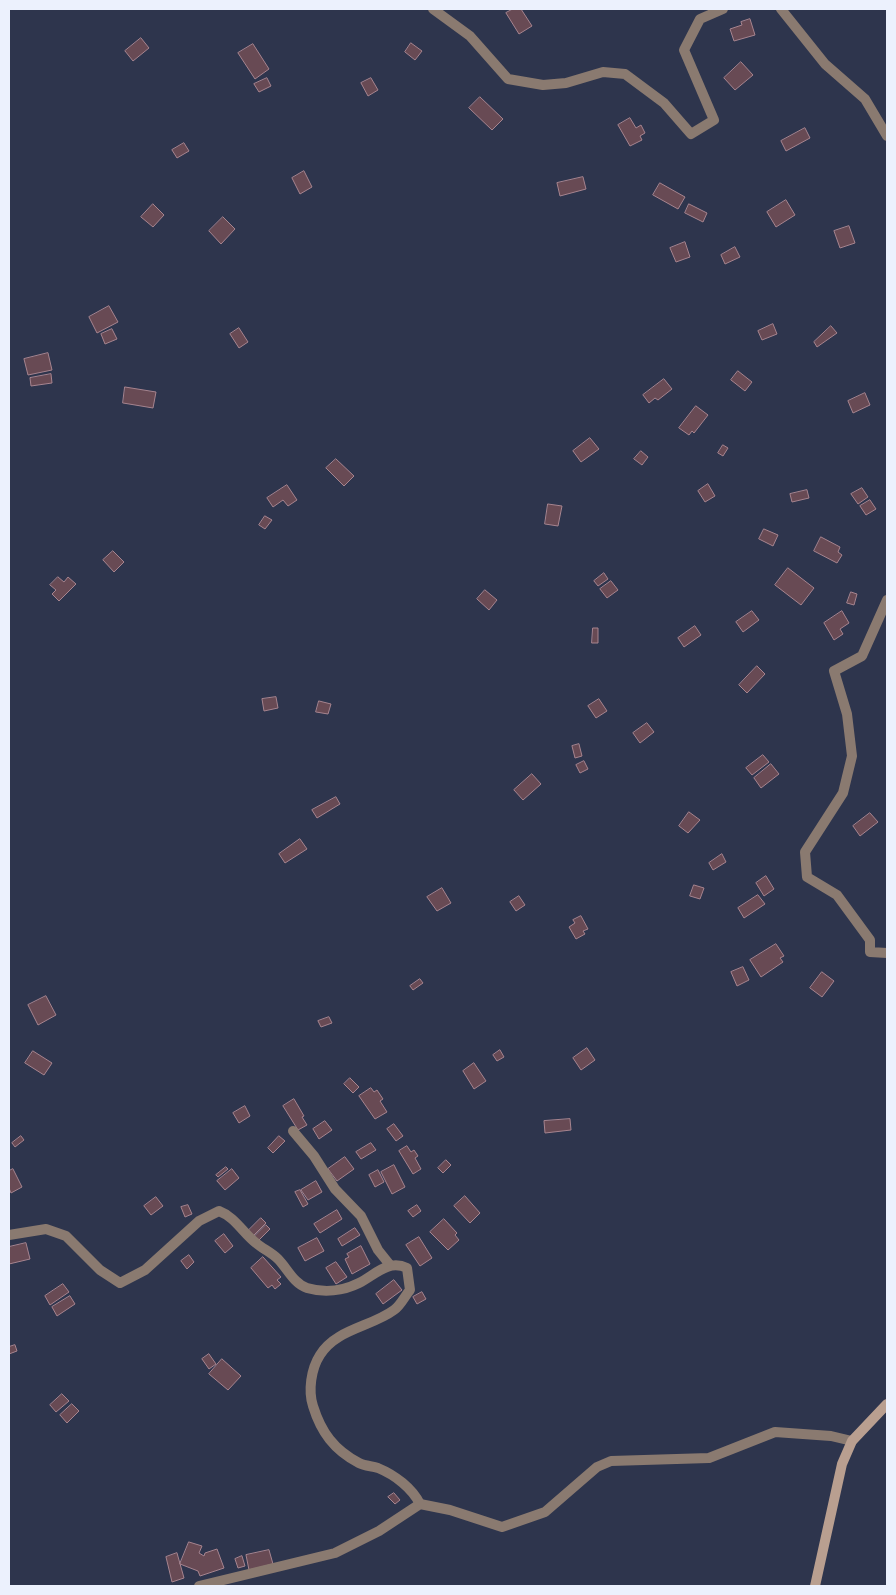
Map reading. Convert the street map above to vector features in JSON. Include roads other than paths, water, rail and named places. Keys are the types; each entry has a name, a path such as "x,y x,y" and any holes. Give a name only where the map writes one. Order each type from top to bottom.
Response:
{"main road":[{"path":"814,1586 842,1464 852,1441 887,1404"}],"street":[{"path":"433,9 470,36 508,79 543,85 566,84 602,72 625,74 664,103 690,134 714,120 684,50 700,19 723,9"},
{"path":"781,9 825,64 865,99 887,136"},
{"path":"887,600 862,656 834,671 847,714 852,756 843,792 805,852 807,877 837,895 870,940 870,952 887,953"},
{"path":"293,1130 314,1156 335,1188 361,1216 378,1250 390,1265"},
{"path":"9,1235 46,1229 66,1236 100,1270 120,1283 145,1270 199,1221 219,1211 229,1215 256,1244 278,1260 300,1286 306,1288 326,1291 342,1289 360,1283 390,1265 399,1264 407,1268 410,1290 392,1311 352,1328 319,1356 310,1386 310,1396 321,1429 336,1447 360,1463 379,1469 397,1479 414,1492 420,1504"},
{"path":"199,1586 335,1553 379,1531 420,1504 450,1510 502,1528 545,1512 597,1467 612,1460 709,1458 775,1432 831,1436 852,1441"}]}
